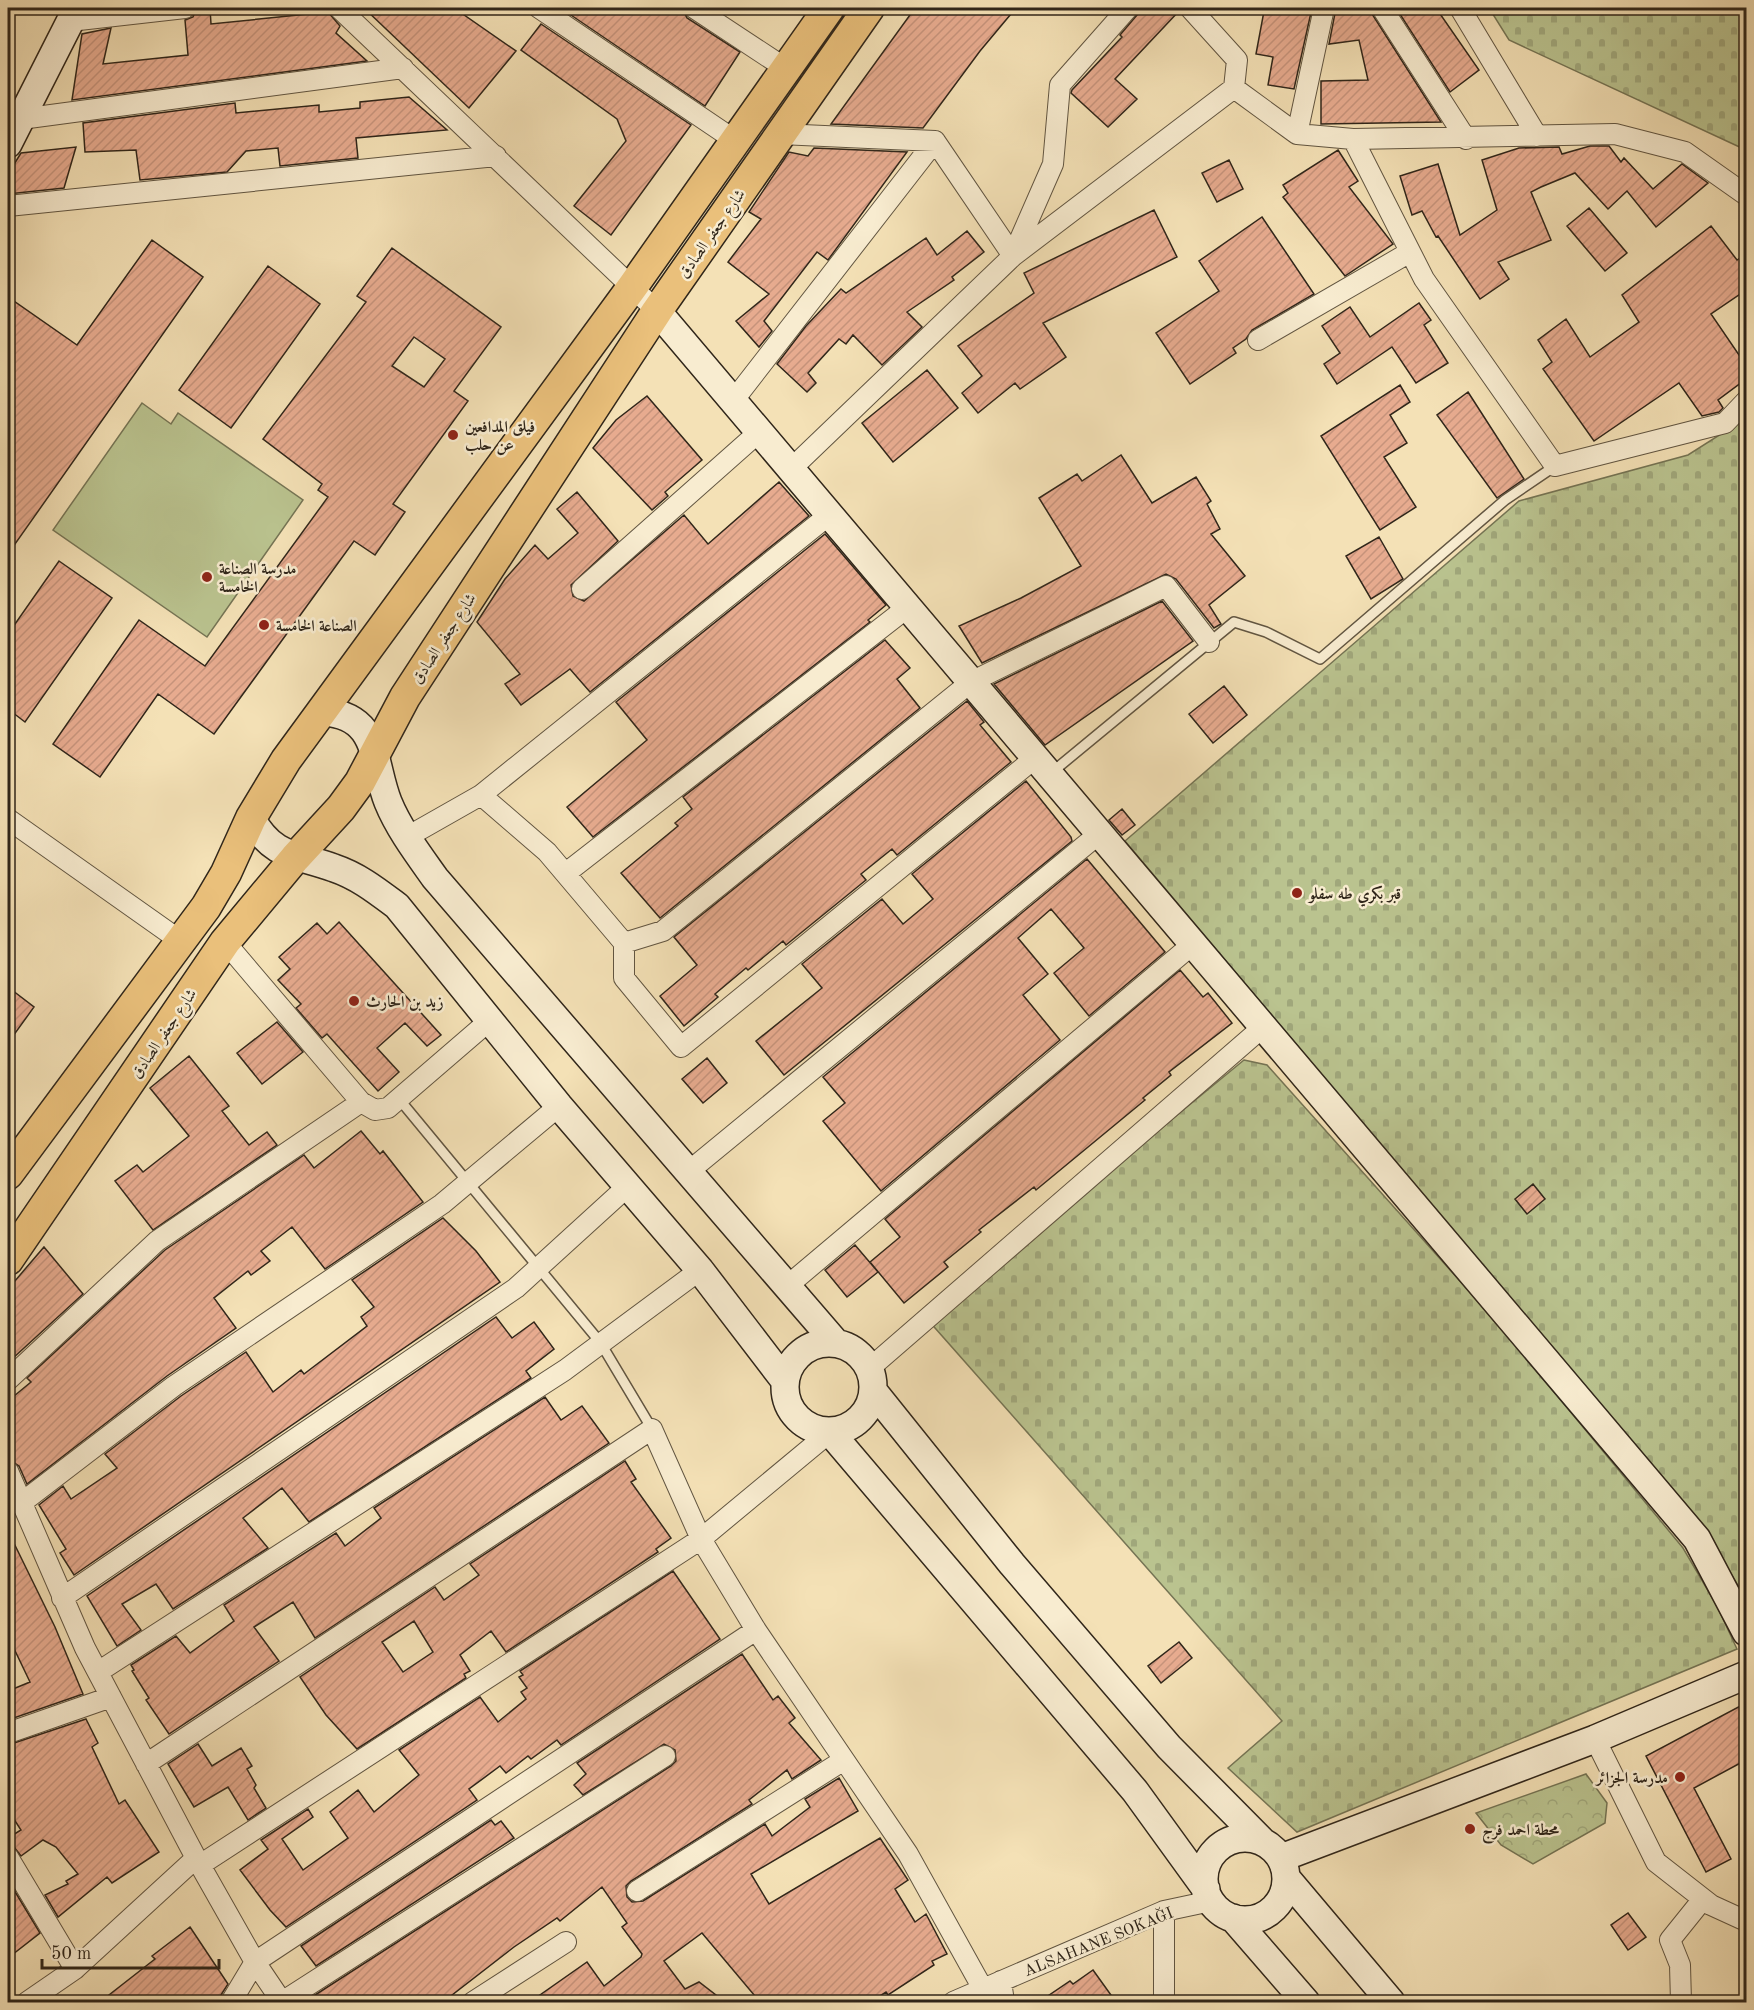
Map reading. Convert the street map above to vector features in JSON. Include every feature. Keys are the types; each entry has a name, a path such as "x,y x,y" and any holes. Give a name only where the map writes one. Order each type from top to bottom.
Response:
{"main road":[{"name":"شارع جعفر الصادق","path":"8,1174 182,942 226,873 251,818 286,760 324,712 633,286 736,141 784,68 829,8"},
{"name":"شارع جعفر الصادق","path":"8,1260 225,942 295,858 341,808 376,754 405,697 657,311 869,8"},
{"path":"8,144 73,14"},
{"path":"657,311 1697,1539 1746,1632"},
{"path":"324,712 341,715 357,723 366,732 376,754 388,802 407,837 435,878 836,1343"},
{"path":"251,818 268,843 295,858 335,868 367,883 397,906 558,1106 699,1270 785,1381"},
{"path":"872,1380 864,1416 849,1427 830,1432 815,1430 801,1422 791,1410 786,1396 785,1381 790,1367 798,1356 809,1348 822,1343 836,1343 850,1347 862,1356 872,1380 1012,1564 1169,1747 1277,1860 1391,2002"},
{"path":"830,1432 1135,1791 1220,1911 1233,1918 1247,1920 1260,1917 1272,1909 1281,1898 1277,1860"},
{"path":"1208,1895 1204,1876 1207,1863 1224,1844 1236,1839 1277,1860 1595,1739 1746,1675"},
{"path":"1233,1918 1306,2002"}],"street":[{"path":"73,14 185,8"},
{"path":"339,8 657,311"},
{"path":"539,8 736,141"},
{"path":"694,8 784,68"},
{"path":"1013,256 1053,164 1060,85 1128,8"},
{"path":"791,469 1013,256 1234,88 1237,60 1190,8"},
{"path":"1297,134 1324,8"},
{"path":"1382,8 1466,138"},
{"path":"1460,8 1537,136"},
{"path":"21,118 403,69"},
{"path":"1234,88 1297,134 1353,139 1615,134 1685,152 1746,195"},
{"path":"780,134 935,141"},
{"path":"1353,139 1424,279 1555,466 1725,423 1746,401"},
{"path":"935,141 1013,256"},
{"path":"733,401 935,141"},
{"path":"8,206 496,156"},
{"path":"1258,340 1410,252"},
{"path":"582,589 759,432"},
{"path":"407,837 481,795 829,514"},
{"path":"624,943 663,931 971,682 1166,586 1209,642"},
{"path":"566,873 908,607"},
{"path":"481,795 547,852 624,943 624,978 681,1047 1042,766"},
{"path":"8,819 182,942"},
{"path":"688,1172 1100,833"},
{"path":"225,942 361,1102 375,1110 388,1108 489,1021"},
{"path":"786,1287 1193,944"},
{"path":"872,1380 1263,1026"},
{"path":"8,1380 157,1241 361,1102"},
{"path":"20,1504 174,1386 442,1204 558,1106"},
{"path":"62,1598 516,1288 628,1186"},
{"path":"98,1672 566,1370 600,1342 699,1270"},
{"path":"146,1764 652,1428 701,1539 756,1630 908,1854 983,1989"},
{"path":"27,2002 75,1969 198,1862 701,1539 830,1432"},
{"path":"8,1471 20,1504 62,1598 98,1672 198,1862 255,1962 282,2002 665,1756"},
{"path":"231,2002 255,1962 756,1630"},
{"path":"8,1733 111,1697"},
{"path":"1595,1739 1656,1862 1703,1899 1746,1921"},
{"path":"637,1891 844,1760"},
{"path":"8,1857 75,1969"},
{"path":"953,2002 1164,1911 1208,1895"},
{"path":"1681,2002 1680,1965 1670,1940 1703,1899"},
{"path":"1164,1911 1164,2002"},
{"path":"473,2002 566,1942"},
{"path":"1001,1981 1004,2002"}],"lane":[{"path":"1042,766 1234,622 1266,632 1320,659 1505,500 1555,466"},
{"path":"399,1099 600,1342 652,1428"}],"green space":[{"path":"1489,8 1746,8 1746,150 1509,40"},
{"path":"142,403 171,424 178,413 303,500 207,637 53,530"},
{"path":"1746,418 1746,1599 1725,1564 1453,1231 1125,841 1519,501 1688,455"},
{"path":"1244,1060 1267,1065 1493,1318 1683,1548 1717,1606 1737,1649 1297,1832 1228,1768 1282,1721 928,1320"},
{"path":"1586,1774 1607,1803 1605,1823 1533,1864 1501,1845 1476,1813"}],"building":[{"path":"197,8 210,8 211,24 328,12 340,26 336,33 367,61 72,100 82,34 111,28 103,64 188,55 185,20 193,17"},
{"path":"364,8 454,8 516,51 469,108"},
{"path":"568,8 682,8 687,18 740,52 705,106 565,11"},
{"path":"915,8 1016,8 980,51 923,128 831,124"},
{"path":"1143,8 1178,8 1179,11 1115,79 1137,99 1108,127 1071,93 1122,37 1120,35"},
{"path":"1285,8 1312,8 1294,89 1268,85 1273,57 1256,54 1264,11 1284,14"},
{"path":"1336,8 1370,8 1441,122 1321,124 1321,81 1368,80 1359,40 1329,44"},
{"path":"1396,8 1436,8 1479,70 1450,92"},
{"path":"541,24 691,125 611,235 574,206 626,141 617,119 521,50"},
{"path":"409,97 447,130 356,138 358,158 280,166 278,148 246,151 227,172 140,180 136,150 85,152 83,123 235,103 236,113 319,105 319,112 360,108 360,102"},
{"path":"1590,146 1609,146 1621,162 1624,158 1653,189 1682,164 1708,183 1656,227 1627,191 1608,209 1575,173 1531,192 1551,240 1498,262 1509,279 1480,299 1438,236 1436,237 1422,211 1412,215 1400,176 1438,164 1460,235 1497,210 1482,160 1519,148 1559,147 1562,154"},
{"path":"76,147 64,188 8,194 8,174 21,153"},
{"path":"814,148 907,152 828,260 817,252 764,321 772,331 759,347 736,321 769,294 728,262 761,219 749,212 789,152 808,156"},
{"path":"1338,150 1358,181 1349,187 1393,244 1345,276 1283,197 1288,193 1283,185"},
{"path":"1229,160 1243,189 1217,202 1202,173"},
{"path":"1589,208 1627,253 1605,271 1567,226"},
{"path":"1154,210 1177,257 1043,323 1066,357 1020,389 1015,383 978,413 962,393 982,376 958,346 1034,293 1024,273"},
{"path":"1262,217 1314,294 1252,330 1246,339 1233,348 1236,353 1190,384 1156,333 1219,291 1199,261"},
{"path":"1711,226 1737,260 1746,254 1746,290 1711,314 1739,355 1746,350 1746,379 1718,400 1723,408 1719,412 1702,416 1679,383 1594,441 1543,369 1552,362 1538,340 1566,319 1590,357 1639,322 1622,295"},
{"path":"967,231 984,252 952,277 954,280 907,312 922,327 882,365 853,335 846,344 839,339 808,373 816,383 807,392 777,364 806,326 841,289 846,293 926,238 937,255"},
{"path":"152,240 203,277 8,554 8,297 77,345"},
{"path":"392,248 501,327 454,391 468,401 393,504 405,512 375,555 354,541 214,734 158,694 100,777 53,744 139,620 205,666 328,497 318,490 322,484 263,439 366,302 357,296","holes":["414,337 445,359 424,387 392,366"]},
{"path":"268,266 320,304 231,428 179,390"},
{"path":"1419,303 1431,320 1424,325 1448,363 1416,383 1392,347 1337,384 1324,364 1340,353 1322,326 1350,307 1370,337"},
{"path":"927,370 958,408 893,462 862,423"},
{"path":"1400,385 1410,402 1390,415 1407,443 1384,457 1416,507 1380,530 1321,436"},
{"path":"1468,392 1524,479 1497,498 1437,415"},
{"path":"647,396 702,460 665,492 668,496 652,510 593,448 616,420"},
{"path":"1121,455 1152,503 1196,477 1211,501 1207,504 1220,529 1211,534 1245,576 1209,605 1221,624 1214,628 1176,579 1166,574 982,663 959,626 1021,598 1081,566 1039,498 1077,474 1082,481"},
{"path":"779,482 809,516 590,692 570,669 521,705 505,684 520,674 477,622 505,579 535,545 548,559 578,533 557,509 577,492 618,541 571,585 573,596 584,601 684,515 708,544"},
{"path":"825,534 886,605 868,620 870,622 593,837 567,807 647,740 616,702"},
{"path":"1379,537 1403,579 1371,599 1346,556"},
{"path":"59,561 112,598 25,722 8,709 8,634"},
{"path":"1162,601 1193,641 1045,745 994,684"},
{"path":"885,640 910,668 897,679 920,708 660,918 621,873 678,826 675,823 692,809 683,797"},
{"path":"1224,686 1247,715 1213,743 1189,714"},
{"path":"967,701 984,722 980,725 1011,762 897,855 892,849 861,874 866,880 786,945 783,941 748,970 746,968 715,994 718,997 684,1026 660,996 697,965 674,937"},
{"path":"1026,781 1072,841 784,1075 756,1041 822,988 802,964 882,899 903,924 933,899 912,874"},
{"path":"1122,809 1135,825 1122,835 1109,820"},
{"path":"1087,859 1165,952 1089,1016 1054,973 1084,948 1051,909 1018,938 1048,974 1023,995 1060,1040 881,1191 823,1121 845,1103 823,1077"},
{"name":"زيد بن الحارث","path":"339,922 441,1035 427,1046 405,1023 377,1048 399,1072 378,1091 327,1034 322,1038 296,1008 301,1004 278,980 290,969 279,957 317,923 327,934"},
{"path":"1180,970 1203,997 1208,993 1232,1023 1169,1072 1171,1075 1143,1098 1145,1100 1036,1190 1034,1187 979,1230 981,1232 944,1262 948,1267 904,1303 870,1262 900,1237 885,1219"},
{"path":"8,987 34,1007 8,1043"},
{"path":"277,1022 303,1052 262,1084 237,1053"},
{"path":"189,1056 229,1106 222,1111 249,1145 267,1132 277,1145 153,1230 115,1181 137,1165 143,1172 189,1136 150,1088"},
{"path":"707,1058 727,1083 703,1103 682,1079"},
{"path":"361,1131 380,1154 383,1151 423,1202 325,1269 292,1227 261,1251 270,1261 251,1275 248,1271 214,1298 236,1328 167,1376 27,1484 19,1466 8,1459 8,1401 31,1382 27,1378 165,1250 304,1155 314,1168"},
{"path":"1533,1184 1545,1199 1527,1214 1515,1199"},
{"path":"443,1218 476,1251 500,1282 74,1575 60,1553 66,1549 39,1505 63,1486 71,1499 117,1468 105,1454 181,1396 246,1352 273,1392 301,1370 304,1374 367,1326 361,1317 374,1307 352,1280"},
{"path":"855,1245 878,1272 847,1297 825,1270"},
{"path":"44,1247 83,1294 12,1359 8,1355 8,1289"},
{"path":"496,1317 512,1338 534,1322 554,1349 526,1371 531,1378 309,1522 282,1488 243,1518 268,1548 173,1609 156,1584 122,1604 141,1630 117,1646 87,1596"},
{"path":"545,1397 561,1420 582,1406 609,1443 315,1638 293,1602 254,1627 279,1661 169,1734 146,1700 149,1698 132,1671 134,1670 131,1665 176,1636 190,1653 234,1621 224,1605 336,1533 345,1546 381,1518 374,1508"},
{"path":"625,1461 636,1479 631,1482 671,1538 656,1549 658,1552 506,1652 491,1631 460,1655 470,1671 464,1674 466,1678 357,1749 326,1715 300,1677 435,1587 444,1600 479,1575 470,1564","holes":["414,1621 433,1652 403,1672 382,1642"]},
{"path":"8,1531 55,1627 83,1694 8,1720 8,1691 30,1682 8,1636"},
{"path":"673,1571 720,1639 561,1745 557,1740 531,1759 528,1756 506,1773 500,1766 469,1789 477,1800 286,1927 270,1910 240,1870 268,1849 261,1840 308,1809 313,1817 282,1839 303,1870 348,1838 330,1812 358,1790 374,1812 419,1775 399,1750 480,1697 498,1722 526,1699 521,1692 527,1688 519,1677 523,1675 520,1671"},
{"path":"1179,1642 1192,1658 1161,1683 1148,1666"},
{"path":"742,1654 773,1700 778,1696 795,1718 789,1723 821,1760 792,1779 787,1770 749,1800 752,1804 631,1881 626,1886 627,1897 632,1902 643,1901 765,1824 772,1836 810,1807 805,1799 839,1778 858,1811 751,1874 769,1904 880,1838 908,1880 895,1889 915,1922 926,1914 947,1954 932,1961 934,1965 888,1995 886,1992 872,2001 869,1996 861,2002 760,2002 702,1933 664,1961 685,1989 699,1982 725,2002 530,2002 587,1962 604,1986 641,1957 642,1954 622,1927 627,1923 602,1887 560,1921 557,1918 514,1947 443,2002 376,2002 370,1996 362,2002 320,2002 315,1995 671,1766 676,1761 675,1750 664,1744 583,1795 574,1785 586,1774 577,1763"},
{"path":"1746,1703 1746,1760 1694,1788 1731,1859 1706,1872 1646,1756"},
{"path":"86,1719 98,1743 92,1747 119,1804 125,1800 159,1852 112,1883 107,1877 58,1917 45,1895 68,1884 66,1881 78,1874 56,1847 43,1840 21,1856 14,1847 8,1845 8,1838 21,1830 8,1810 8,1745"},
{"path":"198,1744 212,1766 241,1748 252,1766 247,1769 256,1785 254,1788 266,1808 248,1820 228,1787 194,1807 168,1764"},
{"path":"491,1820 495,1825 501,1821 514,1838 316,1966 301,1946"},
{"path":"8,1880 40,1933 8,1958"},
{"path":"1628,1913 1646,1937 1628,1950 1611,1925"},
{"path":"190,1927 228,1984 221,1995 211,2002 100,2002 155,1959 152,1956"},
{"path":"1093,1970 1116,2002 1039,2002 1070,1981 1073,1984"}],"place":[{"name":"فيلق المدافعين عن حلب","path":"453,435"},
{"name":"مدرسة الصناعة الخامسة","path":"207,577"},
{"name":"الصناعة الخامسة","path":"264,625"},
{"name":"قبر بكري طه سفلو","path":"1297,893"},
{"name":"زيد بن الحارث","path":"354,1001"},
{"name":"مدرسة الجزائر","path":"1680,1777"},
{"name":"محطة احمد فرج","path":"1470,1829"}]}
